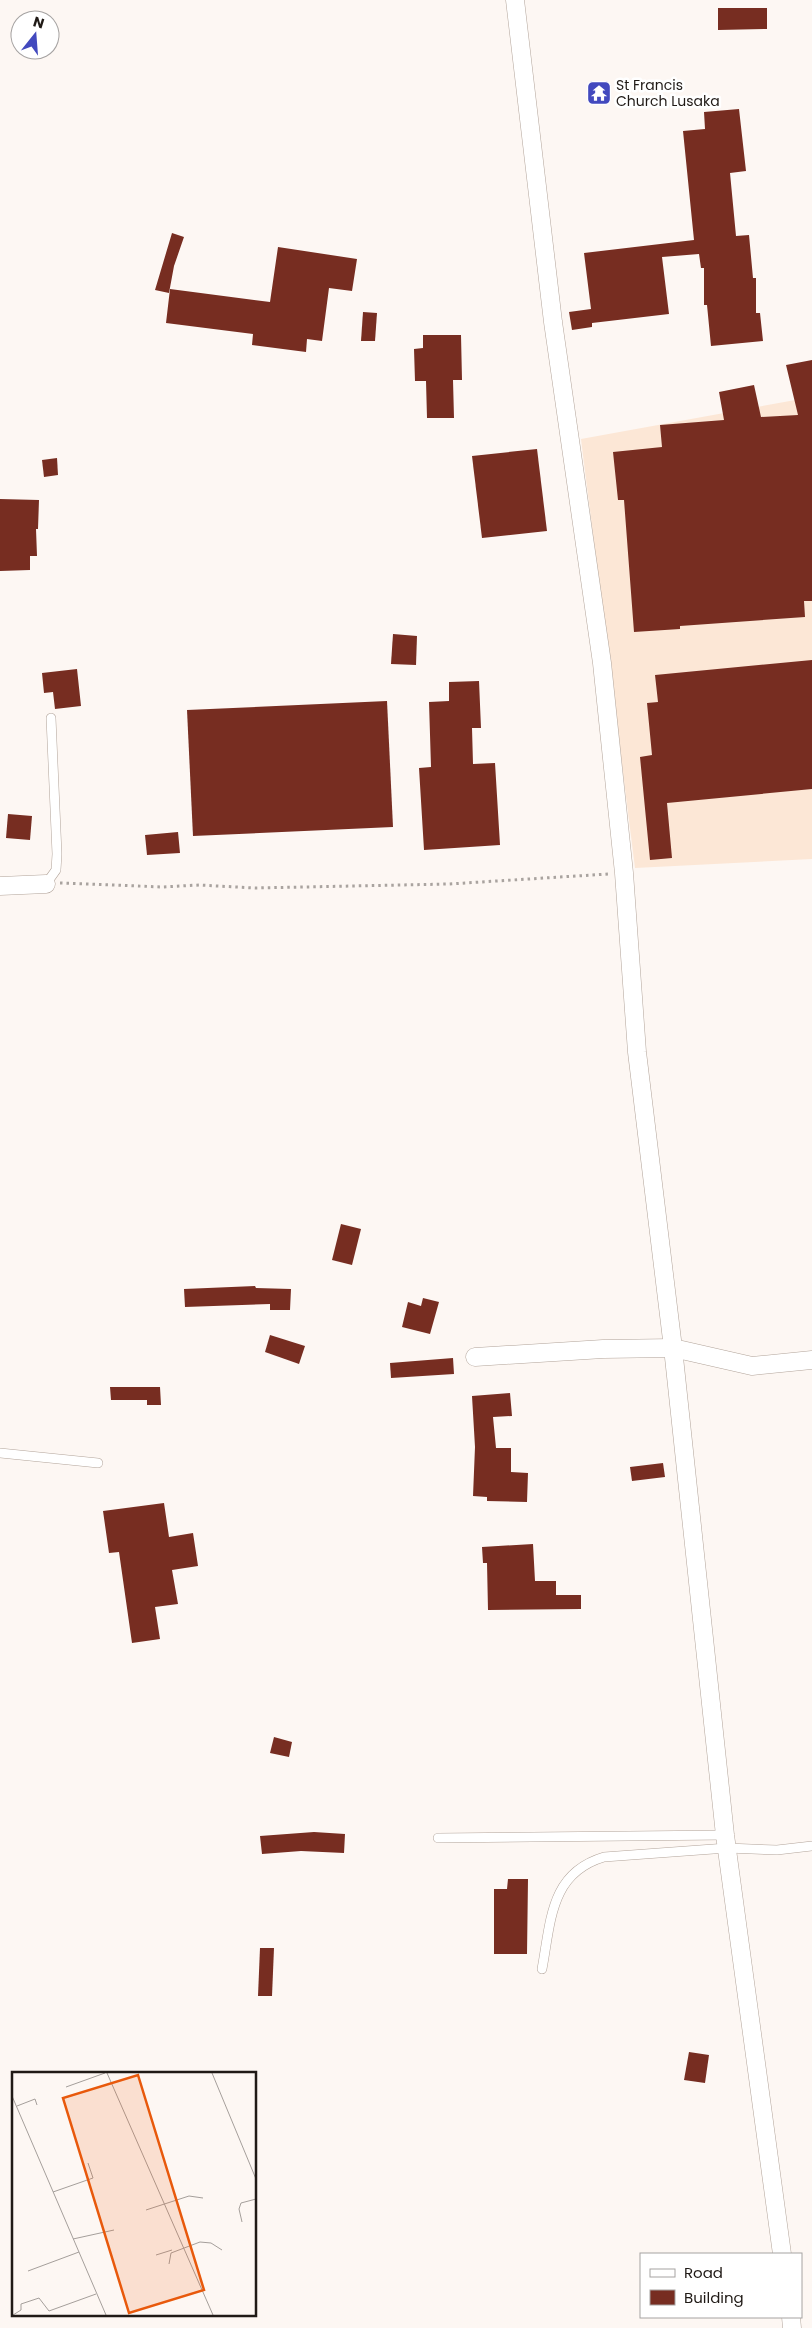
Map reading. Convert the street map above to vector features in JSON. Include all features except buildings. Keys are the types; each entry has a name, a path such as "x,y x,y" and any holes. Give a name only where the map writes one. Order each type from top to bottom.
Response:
{"street":[{"path":"515,0 553,322 602,663 624,873 637,1052 673,1348 726,1841 782,2253"},
{"path":"0,886 46,884"},
{"path":"475,1357 603,1349 673,1348 752,1366 812,1360"}],"lane":[{"path":"46,884 56,870 57,854 51,718"},
{"path":"0,1453 98,1463"},
{"path":"438,1838 726,1841 777,1850 812,1846"},
{"path":"542,1969 559,1892 564,1883 580,1866 604,1856 726,1841"}],"path":[{"path":"46,884 163,887 199,885 255,888 449,884 624,873"}],"shaded area":[{"path":"812,397 812,859 635,868 581,439"}],"place":[{"name":"St Francis Church Lusaka","path":"599,93"}]}
